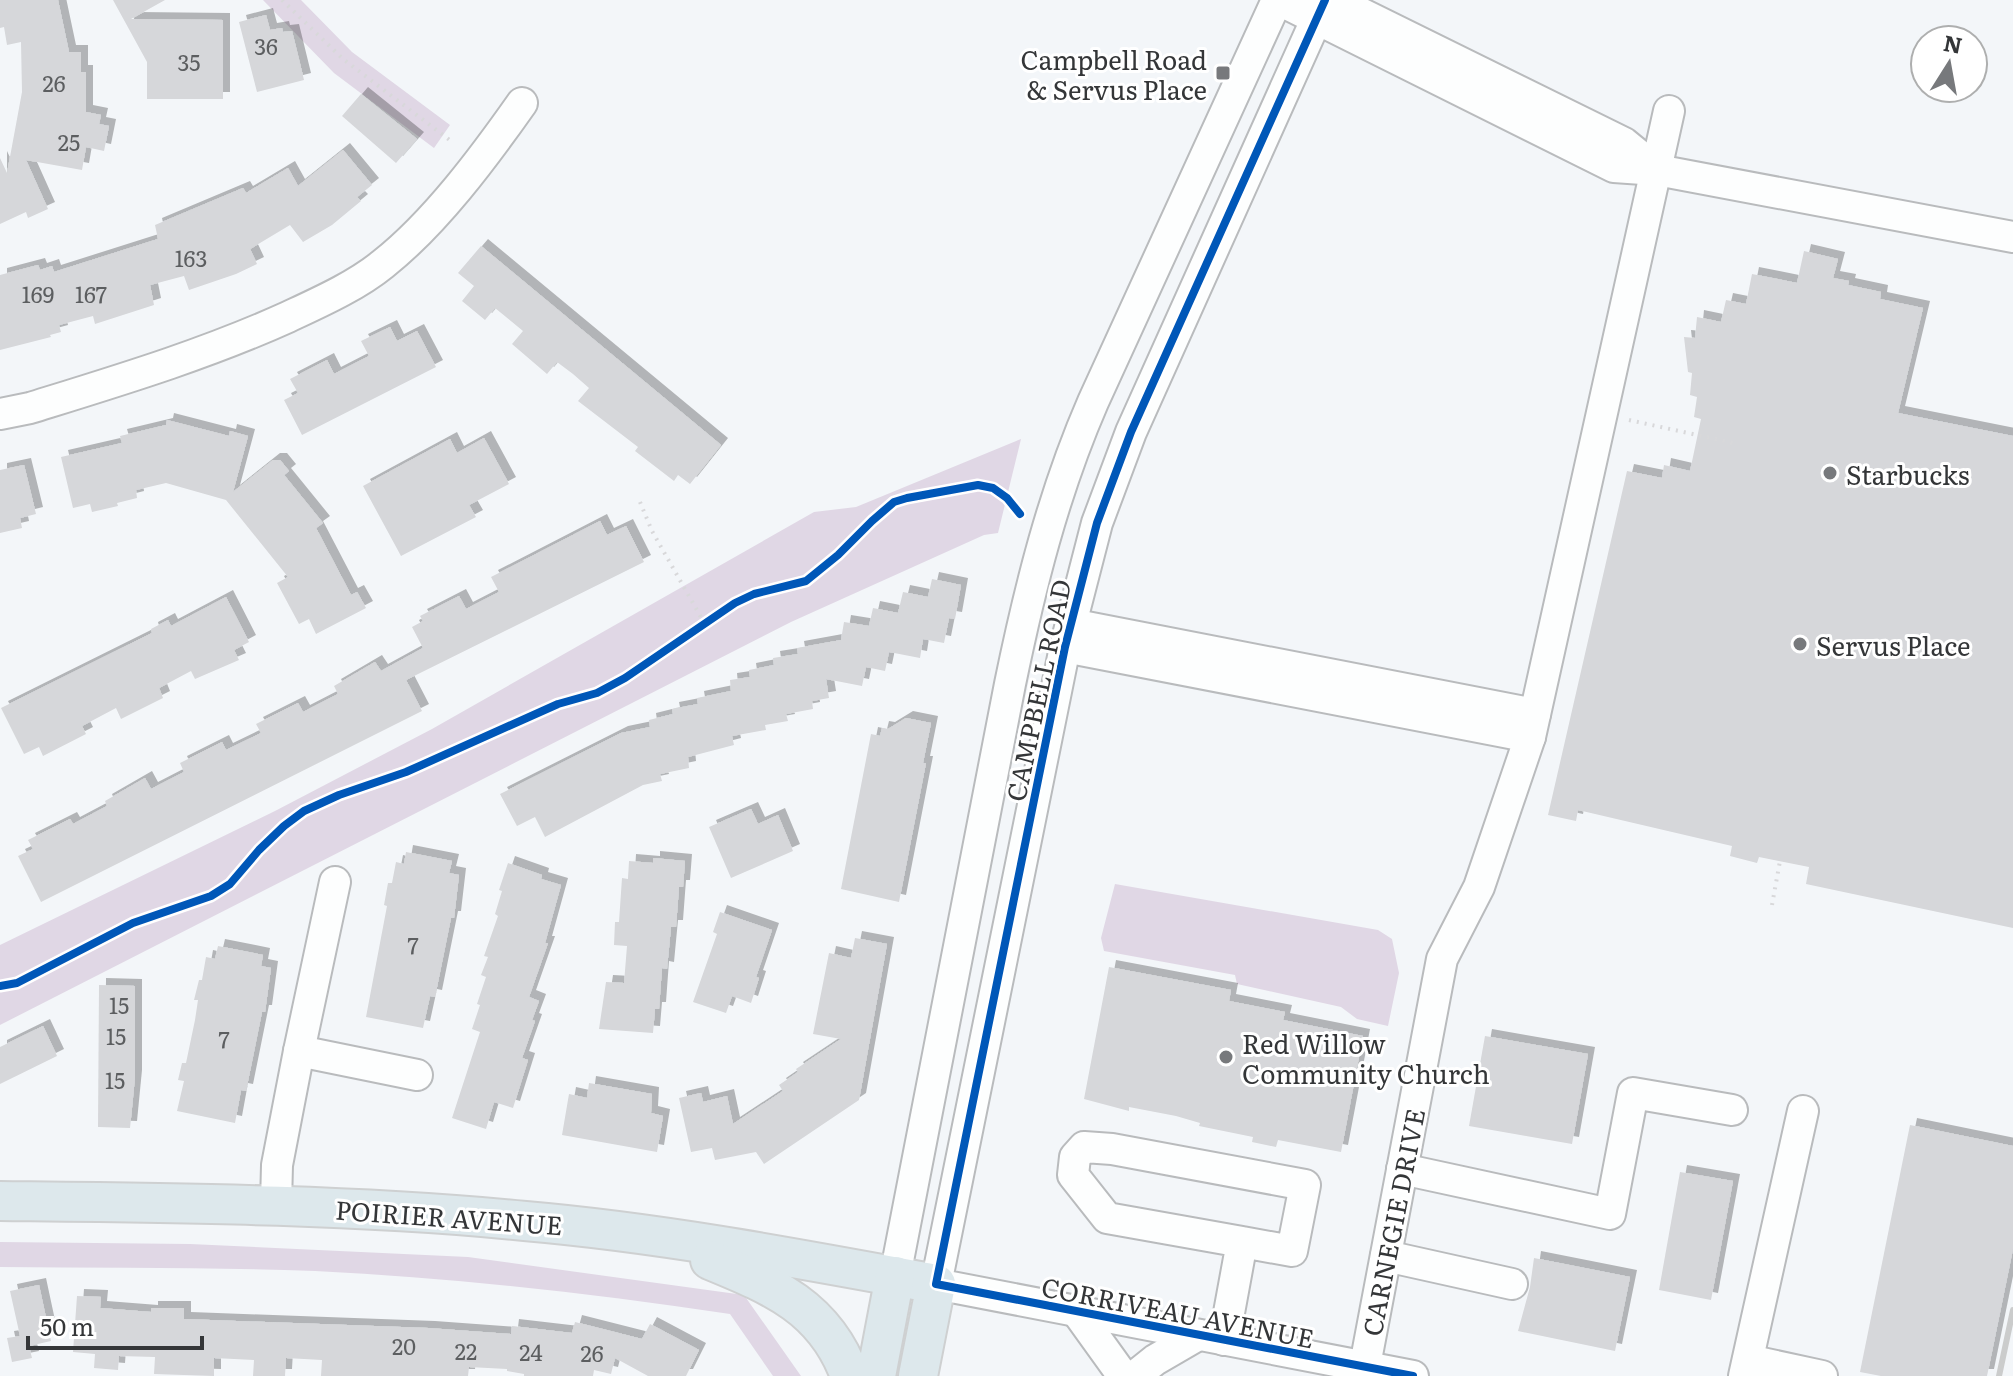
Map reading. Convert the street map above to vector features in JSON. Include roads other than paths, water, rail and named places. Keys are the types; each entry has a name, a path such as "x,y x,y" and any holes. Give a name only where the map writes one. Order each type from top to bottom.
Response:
{"main road":[{"name":"POIRIER AVENUE","path":"0,1201 276,1204 526,1221 652,1236 936,1284"},
{"path":"652,1236 767,1283 800,1305 825,1328 850,1376"},
{"name":"CAMPBELL ROAD","path":"876,1376 895,1276"},
{"name":"CAMPBELL ROAD","path":"918,1376 936,1284"}],"street":[{"path":"1278,0 1325,6 1614,167 1657,170 2013,237"},
{"name":"CAMPBELL ROAD","path":"895,1276 1010,684 1049,517 1093,402 1278,0"},
{"name":"CAMPBELL ROAD","path":"936,1284 1068,636 1097,523 1127,443 1325,6"},
{"path":"0,414 59,399 226,345 323,301 383,264 435,213 493,144 522,103"},
{"name":"CARNEGIE DRIVE","path":"1364,1372 1442,959 1479,887 1532,726 1669,111"},
{"path":"1068,636 1532,726"},
{"path":"276,1204 277,1165 335,882"},
{"path":"299,1051 417,1075"},
{"path":"1402,1169 1610,1214 1633,1093 1732,1110"},
{"path":"1803,1111 1746,1368 1822,1376"},
{"path":"1084,1147 1112,1149 1305,1185 1292,1251 1242,1242 1107,1218 1073,1175 1075,1157 1084,1147"},
{"path":"1135,1376 1155,1360 1211,1338 1242,1242"},
{"path":"1386,1256 1512,1284"},
{"name":"CORRIVEAU AVENUE","path":"936,1284 1211,1338 1364,1372 1413,1376"},
{"path":"1077,1312 1123,1376"}],"railway":[{"path":"1999,1376 2013,1310"}],"place":[{"name":"Campbell Road & Servus Place","path":"1223,73"},
{"name":"Starbucks","path":"1830,473"},
{"name":"Servus Place","path":"1800,644"},
{"name":"Red Willow Community Church","path":"1226,1057"}]}
